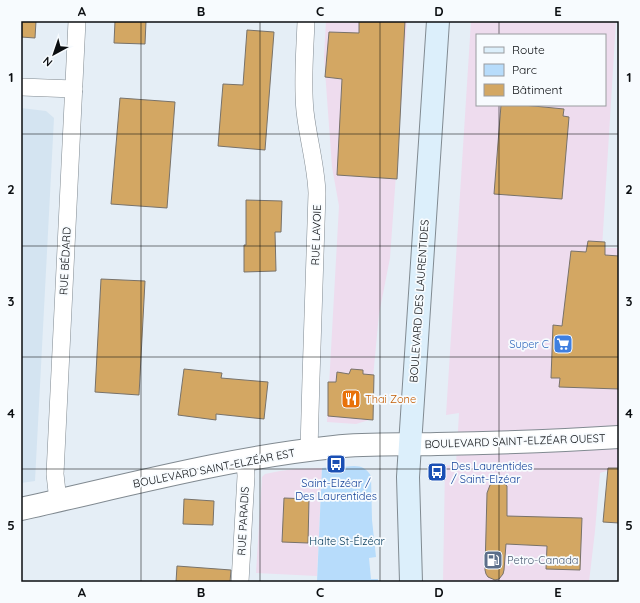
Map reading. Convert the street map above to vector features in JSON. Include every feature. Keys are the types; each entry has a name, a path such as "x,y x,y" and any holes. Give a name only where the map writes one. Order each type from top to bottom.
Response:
{"main road":[{"name":"BOULEVARD DES LAURENTIDES","path":"411,582 408,477 438,21"}],"street":[{"name":"RUE BÉDARD","path":"58,501 55,474 77,21"},
{"name":"RUE LAVOIE","path":"306,21 304,93 317,193 309,450"},
{"path":"21,87 74,89"},
{"name":"BOULEVARD SAINT-ELZÉAR OUEST","path":"410,445 506,443 619,437"},
{"name":"BOULEVARD SAINT-ELZÉAR EST","path":"21,509 207,467 245,460 353,445 410,445"},
{"name":"RUE PARADIS","path":"240,582 246,476 245,460"}],"shaded area":[{"path":"326,21 407,21 390,258 379,314 369,420 356,424 327,422 339,206 332,167 324,57"},
{"path":"471,21 616,21 602,248 619,248 619,467 600,473 589,582 443,582 445,466 456,464 459,413 446,415"},
{"path":"21,108 46,111 54,118 35,481 21,483"},
{"path":"322,468 317,576 256,573 262,477 265,474 280,471"}],"green space":[{"name":"Halte St-Élzéar","path":"354,466 364,468 371,476 372,520 376,557 369,558 371,579 378,579 378,582 317,582 322,468 330,467 330,473 340,473 340,467"}],"building":[{"path":"21,21 36,21 35,38 21,37"},
{"path":"115,21 146,21 145,44 114,43"},
{"path":"359,21 405,21 397,179 337,175 342,79 325,77 329,32 359,33"},
{"path":"247,30 274,32 265,150 218,146 223,84 243,85"},
{"path":"120,98 175,102 167,208 111,204"},
{"path":"501,106 533,106 564,109 563,116 569,117 562,199 494,194"},
{"path":"246,200 282,201 281,232 275,232 276,271 244,272 244,245 246,245"},
{"path":"588,241 605,242 605,255 619,256 619,389 559,387 560,378 551,378 553,325 562,326 571,251 586,252"},
{"path":"101,279 145,281 139,395 95,392"},
{"path":"184,369 222,373 221,378 268,382 264,419 216,414 216,420 178,415"},
{"name":"Thai Zone","path":"351,369 363,370 363,374 374,375 373,420 328,416 328,382 336,382 337,372 349,374"},
{"path":"608,468 619,468 619,523 603,522"},
{"path":"496,481 501,481 507,486 507,516 582,518 580,570 546,569 547,546 506,544 503,574 499,579 495,580 488,577 485,570 487,493 490,485"},
{"path":"284,498 309,499 308,543 282,542"},
{"path":"184,499 214,501 213,525 183,524"},
{"path":"177,566 231,570 230,582 176,582"}],"place":[{"name":"Super C","path":"563,344"},
{"name":"Thai Zone","path":"351,399"},
{"name":"Saint-Elzéar / Des Laurentides","path":"336,464"},
{"name":"Des Laurentides / Saint-Elzéar","path":"437,472"},
{"name":"Petro-Canada","path":"493,560"}]}
